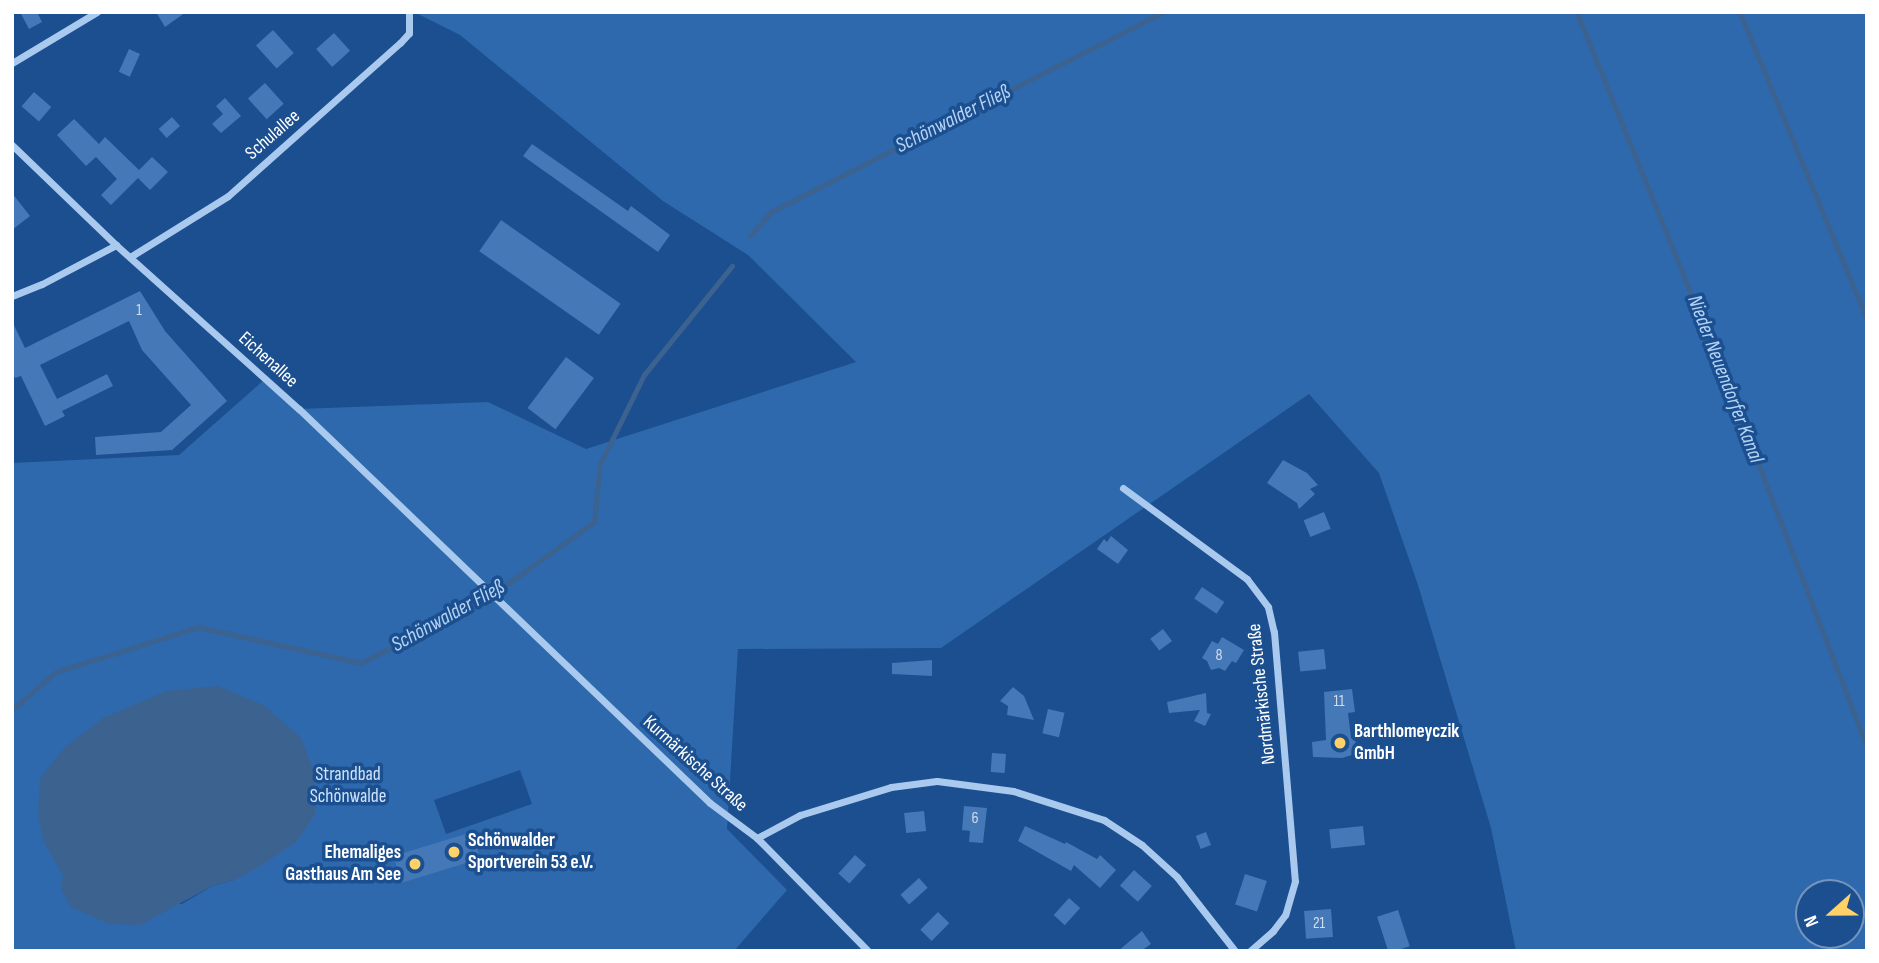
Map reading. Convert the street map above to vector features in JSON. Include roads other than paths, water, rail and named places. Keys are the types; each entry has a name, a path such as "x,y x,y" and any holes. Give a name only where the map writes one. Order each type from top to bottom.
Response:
{"street":[{"path":"12,63 97,12"},
{"name":"Schulallee","path":"130,257 228,196 400,43 409,33 409,12"},
{"name":"Eichenallee","path":"12,145 116,245 299,409 494,598"},
{"path":"12,296 98,257 116,245"},
{"name":"Nordmärkische Straße","path":"1123,488 1247,579 1268,607 1274,632 1295,881 1285,915 1273,931 1250,951"},
{"name":"Kurmärkische Straße","path":"494,598 710,803 757,838 868,951"},
{"path":"757,838 800,815 891,787 937,781 1013,790 1104,820 1142,845 1177,877 1234,951"}],"waterway":[{"name":"Schönwalder Fließ","path":"750,236 771,212 1164,12"},
{"name":"Nieder Neuendorfer Kanal","path":"1577,12 1723,371 1867,747"},
{"path":"1740,12 1867,318"},
{"name":"Schönwalder Fließ","path":"12,710 56,672 199,627 361,663 488,598 594,522 600,464 644,375 732,266"}],"place":[{"name":"Barthlomeyczik GmbH","path":"1340,743"},
{"name":"Schönwalder Sportverein 53 e.V.","path":"454,852"},
{"name":"Ehemaliges Gasthaus Am See","path":"415,864"}],"park label":[{"name":"Strandbad Schönwalde","path":"348,786"}]}
